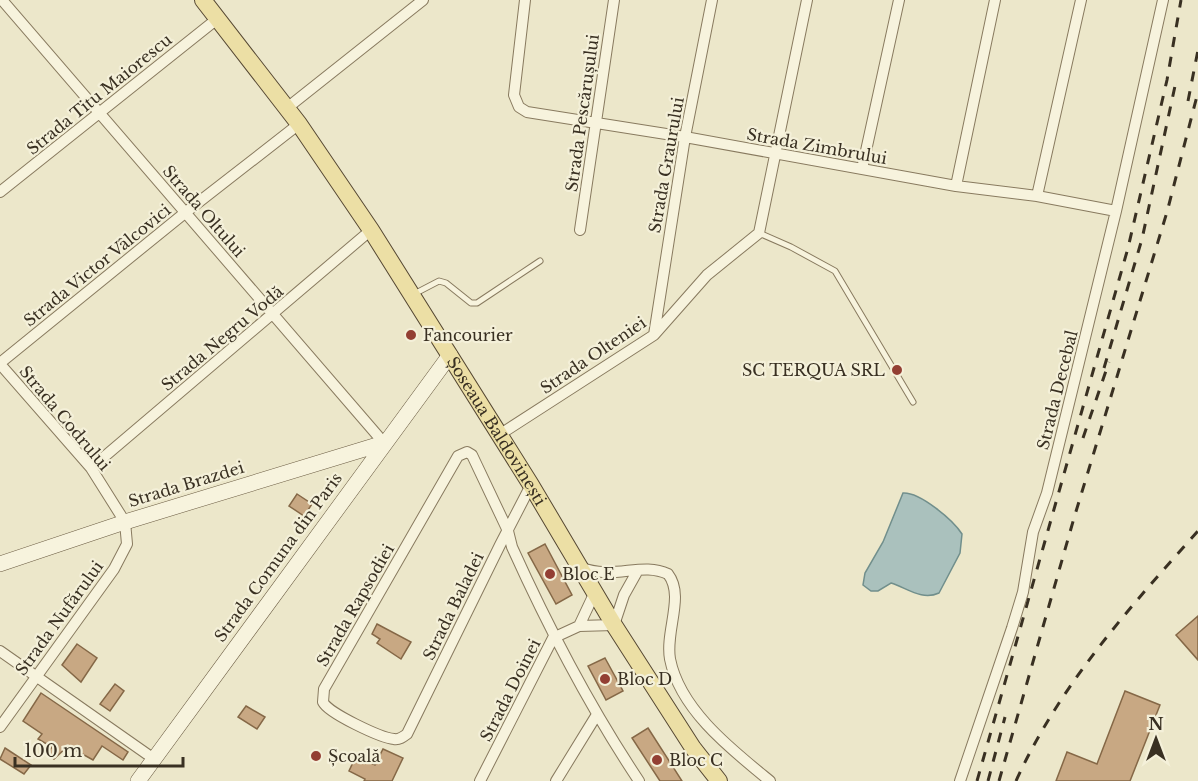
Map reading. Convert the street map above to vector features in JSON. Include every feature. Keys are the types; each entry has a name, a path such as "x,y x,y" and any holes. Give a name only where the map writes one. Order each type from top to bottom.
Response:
{"main road":[{"name":"Șoseaua Baldovinești","path":"202,0 299,124 371,230 531,485 614,626 693,748 719,781"}],"street":[{"path":"287,108 423,0"},
{"name":"Strada Zimbrului","path":"525,0 514,89 516,102 526,112 1116,211"},
{"name":"Strada Pescărușului","path":"580,230 614,0"},
{"name":"Strada Graurului","path":"654,335 685,137 712,0"},
{"path":"759,233 807,0"},
{"path":"862,169 899,0"},
{"path":"957,186 995,0"},
{"path":"1037,196 1081,0"},
{"name":"Strada Decebal","path":"960,781 1023,592 1033,532 1047,494 1116,211 1163,0"},
{"name":"Strada Oltului","path":"3,2 384,443"},
{"name":"Strada Titu Maiorescu","path":"0,192 217,19"},
{"name":"Strada Victor Vâlcovici","path":"0,363 186,212 299,124"},
{"name":"Strada Negru Vodă","path":"91,468 371,230"},
{"name":"Strada Olteniei","path":"499,435 654,335 707,275 759,233"},
{"name":"Strada Comuna din Paris","path":"138,781 450,355"},
{"name":"Strada Codrului","path":"0,363 91,468 125,522"},
{"name":"Strada Brazdei","path":"0,564 125,522 384,443"},
{"name":"Strada Rapsodiei","path":"401,738 388,738 331,712 325,707 322,695 458,456 467,452 472,455 508,531"},
{"name":"Strada Baladei","path":"401,738 407,734 531,485"},
{"name":"Strada Nufărului","path":"0,727 123,554 127,544 125,522"},
{"path":"508,531 512,547 554,638 596,716 639,781"},
{"path":"580,567 605,573 659,570 673,581 676,590 669,649 670,660 683,690 714,731 770,781"},
{"path":"614,626 624,595 638,570"},
{"path":"579,626 595,592"},
{"name":"Strada Doinei","path":"480,781 554,638 579,626 614,626"},
{"path":"0,651 154,759"},
{"path":"556,781 596,716"}],"lane":[{"path":"759,233 835,270 914,402"},
{"path":"412,295 439,281 446,283 471,303 477,303 540,261"}],"water":[{"path":"903,493 918,497 936,508 962,534 960,553 939,593 933,595 921,595 891,583 878,591 871,591 863,585 865,573 883,542"}],"building":[{"path":"297,494 312,504 304,516 289,506"},
{"name":"Bloc E","path":"545,544 572,595 556,604 528,553"},
{"path":"1198,616 1198,660 1176,635"},
{"path":"377,624 411,642 401,659 377,643 380,639 372,634"},
{"path":"77,644 97,658 81,682 62,665"},
{"name":"Bloc D","path":"605,658 623,691 606,700 588,666"},
{"path":"115,684 124,691 110,711 100,704"},
{"path":"1125,691 1160,705 1130,781 1056,781 1067,752 1097,764"},
{"path":"41,693 128,752 123,760 102,746 93,760 68,746 54,759 47,754 52,747 38,739 42,734 23,721"},
{"path":"246,706 265,717 257,729 238,717"},
{"name":"Bloc C","path":"648,728 682,781 660,781 632,738"},
{"path":"5,748 31,765 24,774 0,759"},
{"path":"383,749 403,758 392,781 364,781 365,779 349,771 356,756 375,765"}],"railway":[{"path":"977,781 1128,248 1167,80 1181,0"},
{"path":"1188,101 1198,50"},
{"path":"1104,368 1142,239 1175,86"},
{"path":"999,781 1074,518 1167,212 1198,92"},
{"path":"1083,438 1109,362"},
{"path":"1016,781 1033,746 1074,680 1121,619 1198,531"},
{"path":"988,781 1005,717"}],"place":[{"name":"Fancourier","path":"411,335"},
{"name":"SC TERQUA SRL","path":"897,370"},
{"name":"Bloc E","path":"550,574"},
{"name":"Bloc D","path":"605,679"},
{"name":"Școală","path":"316,756"},
{"name":"Bloc C","path":"657,760"}]}
